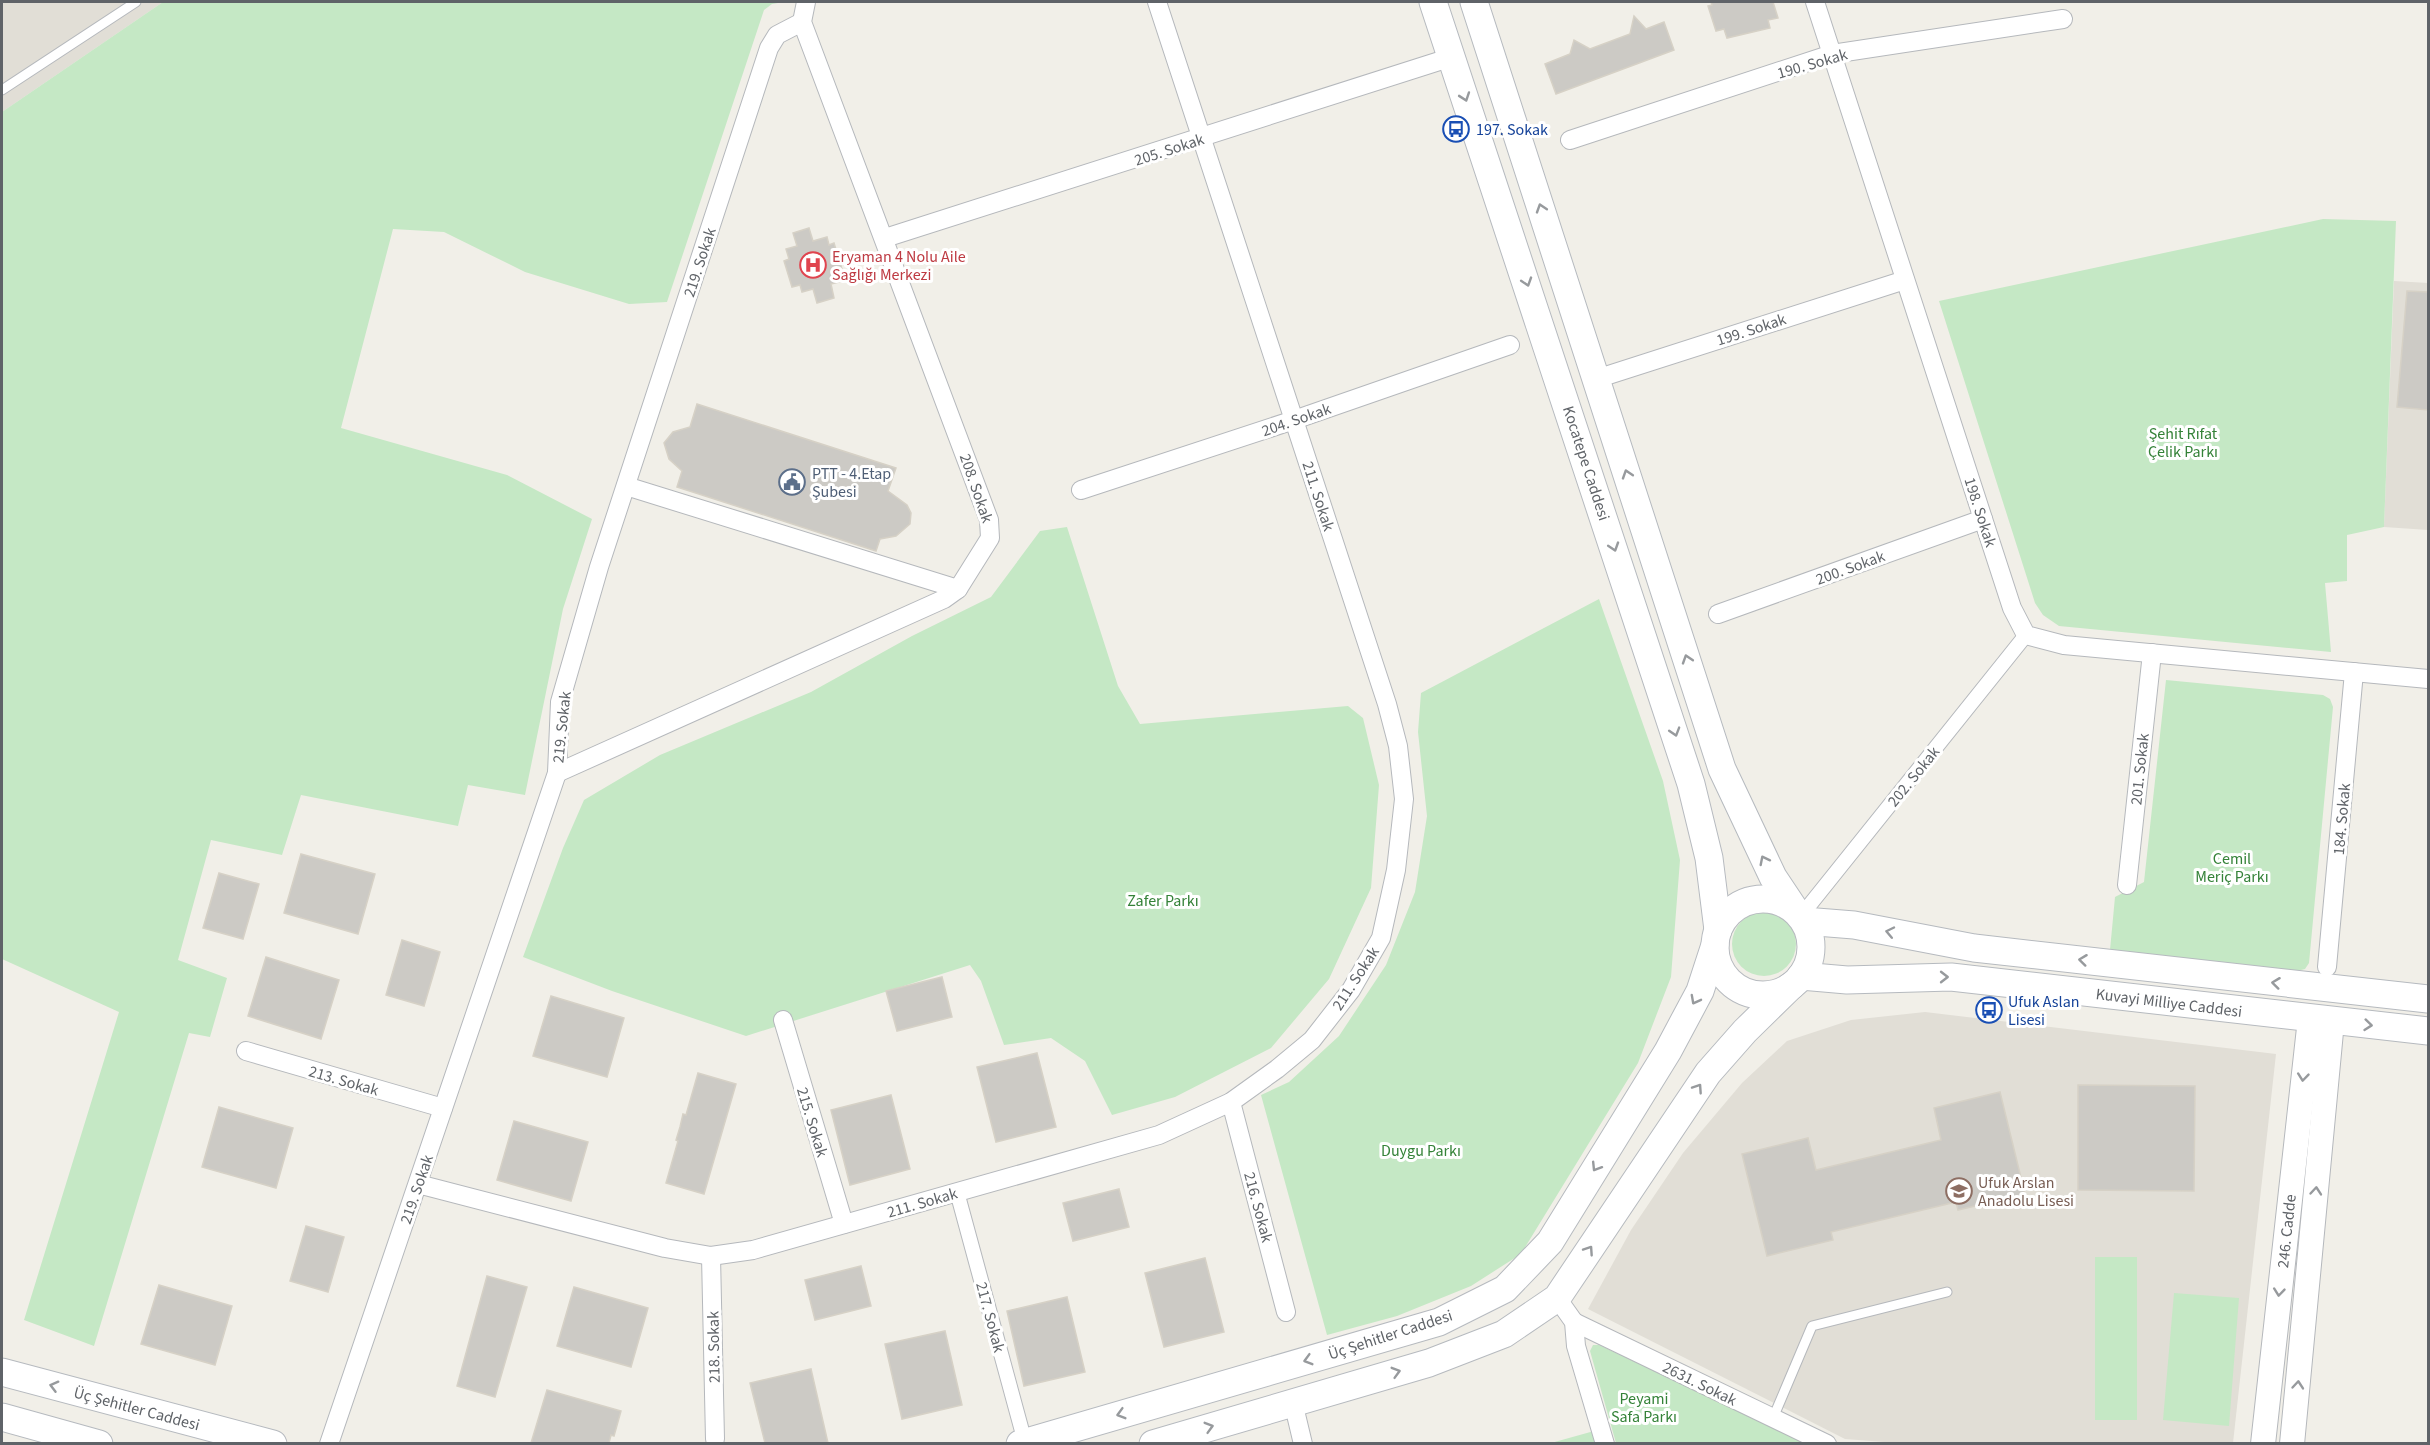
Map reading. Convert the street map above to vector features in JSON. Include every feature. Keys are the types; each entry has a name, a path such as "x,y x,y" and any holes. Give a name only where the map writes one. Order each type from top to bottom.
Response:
{"main road":[{"name":"Kocatepe Caddesi","path":"1434,2 1691,784 1708,858 1717,937"},
{"path":"1153,1443 1429,1363 1504,1334 1557,1298 1708,1073 1745,1031 1796,981 1808,964 1811,949 1810,935 1769,869 1722,769 1474,2"},
{"path":"1796,981 1777,993 1762,995 1740,988 1724,974 1717,960 1717,937 1726,917 1737,907 1751,901 1767,899 1781,902 1800,916"},
{"name":"Kuvayi Milliye Caddesi","path":"1800,916 1974,948 2324,981 2428,999"},
{"name":"Üç Şehitler Caddesi","path":"1023,1443 1439,1322 1505,1289 1550,1242 1668,1051 1700,991 1717,937"},
{"name":"Kuvayi Milliye Caddesi","path":"1796,981 1951,977 2428,1031"},
{"path":"2321,1020 2324,981"},
{"name":"Üç Şehitler Caddesi","path":"2,1372 273,1443"},
{"path":"2,1418 99,1443"}],"street":[{"path":"802,22 806,2"},
{"name":"211. Sokak","path":"418,1184 665,1248 711,1256 753,1250 1159,1135 1231,1102 1312,1040 1351,990 1381,938 1396,870 1404,799 1398,746 1387,704 1157,2"},
{"name":"198. Sokak","path":"1815,2 2012,608 2026,635"},
{"name":"190. Sokak","path":"1570,140 1832,54 2063,19"},
{"name":"208. Sokak","path":"557,773 930,607 958,589 990,538 992,529 885,238 802,22"},
{"name":"219. Sokak","path":"329,1443 557,773 560,702 599,567 769,48 777,36 802,22"},
{"name":"205. Sokak","path":"885,238 1202,139 1452,57"},
{"name":"199. Sokak","path":"1596,379 1905,280"},
{"name":"204. Sokak","path":"1081,490 1294,420 1510,345"},
{"path":"626,486 958,589"},
{"name":"200. Sokak","path":"1718,614 1983,519"},
{"path":"2026,635 2064,645 2428,679"},
{"name":"202. Sokak","path":"1800,916 2026,635"},
{"name":"201. Sokak","path":"2127,885 2152,653"},
{"name":"184. Sokak","path":"2324,981 2354,672"},
{"name":"215. Sokak","path":"783,1020 844,1224"},
{"name":"246. Cadde","path":"2263,1443 2321,1020"},
{"name":"246. Cadde","path":"2292,1443 2321,1020"},
{"name":"213. Sokak","path":"246,1051 443,1108"},
{"name":"216. Sokak","path":"1231,1102 1286,1312"},
{"name":"217. Sokak","path":"957,1192 1023,1443"},
{"name":"218. Sokak","path":"711,1256 715,1439"},
{"path":"1557,1298 1574,1322 1576,1346 1605,1443"},
{"name":"2631. Sokak","path":"1574,1322 1827,1443"},
{"path":"1293,1402 1302,1443"}],"lane":[{"path":"2,90 136,2"},
{"path":"1773,1418 1812,1326 1947,1292"}],"shaded area":[{"path":"2,2 163,2 2,112"},
{"path":"2394,281 2428,283 2428,530 2384,527"},
{"name":"Ufuk Arslan Anadolu Lisesi","path":"1925,1012 2276,1054 2233,1443 1910,1444 1845,1439 1588,1309 1631,1230 1683,1153 1742,1083 1787,1041 1851,1020"}],"green space":[{"path":"163,2 784,2 772,4 764,10 667,302 629,304 525,272 444,232 393,229 341,428 507,475 592,519 563,609 525,795 468,785 458,826 301,795 282,855 211,840 178,960 227,978 210,1037 189,1033 94,1346 24,1320 119,1012 2,959 2,112"},
{"name":"Şehit Rıfat Çelik Parkı","path":"2323,219 2396,221 2384,527 2347,535 2347,581 2325,583 2331,652 2059,626 2043,615 2035,603 1939,301"},
{"name":"Zafer Parkı","path":"1067,527 1118,686 1140,724 1348,706 1363,718 1379,785 1371,888 1329,979 1271,1048 1175,1097 1112,1115 1085,1061 1051,1038 1004,1045 981,981 970,965 746,1036 612,991 523,957 563,848 584,800 660,755 811,692 912,636 991,597 1040,531"},
{"name":"Duygu Parkı","path":"1599,599 1663,781 1680,860 1671,977 1638,1063 1521,1254 1471,1286 1397,1316 1327,1335 1261,1095 1289,1082 1339,1036 1386,965 1415,892 1427,816 1418,732 1421,693"},
{"name":"Cemil Meriç Parkı","path":"2166,680 2323,695 2330,699 2333,707 2309,963 2305,969 2297,971 2110,950 2115,897 2144,882"},
{"path":"1764,912 1776,914 1787,921 1794,932 1796,944 1794,956 1787,967 1776,974 1764,976 1752,974 1741,967 1734,956 1732,944 1734,932 1741,921 1752,914"},
{"path":"2095,1257 2137,1257 2137,1420 2095,1420"},
{"path":"2174,1293 2239,1298 2229,1426 2163,1420"},
{"name":"Peyami Safa Parkı","path":"1593,1345 1599,1345 1809,1443 1616,1443 1590,1351"},
{"path":"1594,1431 1595,1443 1551,1443"}],"building":[{"path":"1711,2 1773,2 1778,18 1768,20 1770,28 1727,38 1724,29 1716,31 1708,6 1712,5"},
{"path":"1634,16 1646,29 1664,22 1674,50 1556,94 1545,64 1570,54 1574,40 1590,49 1630,34"},
{"name":"Eryaman 4 Nolu Aile Sağlığı Merkezi","path":"809,228 813,241 827,237 829,245 834,243 842,269 836,271 839,282 831,284 834,298 817,303 813,289 802,292 800,285 792,287 784,261 789,259 786,249 797,246 793,233"},
{"path":"2407,291 2428,292 2428,410 2397,407"},
{"path":"697,404 896,468 888,491 907,505 911,513 910,524 896,536 880,539 876,551 677,487 682,471 669,459 664,443 673,432 690,427"},
{"path":"301,854 375,874 358,934 284,913"},
{"path":"219,873 259,884 243,939 203,928"},
{"path":"402,940 440,952 424,1006 386,995"},
{"path":"266,957 339,980 321,1039 248,1016"},
{"path":"942,977 952,1017 897,1031 886,991"},
{"path":"551,996 624,1018 607,1077 533,1056"},
{"path":"1037,1053 1056,1127 996,1142 977,1067"},
{"path":"698,1073 736,1084 704,1194 666,1183 683,1114 686,1115"},
{"path":"2078,1085 2195,1086 2194,1191 2078,1190"},
{"path":"2000,1092 2025,1194 1958,1210 1956,1202 1831,1232 1833,1240 1767,1256 1742,1154 1808,1138 1816,1170 1941,1140 1934,1108"},
{"path":"891,1095 910,1169 850,1185 831,1110"},
{"path":"219,1107 293,1128 276,1188 202,1167"},
{"path":"514,1121 588,1142 571,1201 497,1180"},
{"path":"1119,1189 1129,1227 1073,1241 1063,1203"},
{"path":"306,1226 344,1237 328,1292 290,1281"},
{"path":"1205,1258 1224,1332 1164,1347 1145,1273"},
{"path":"861,1266 871,1306 815,1320 805,1280"},
{"path":"487,1276 527,1287 495,1397 457,1386"},
{"path":"159,1285 232,1306 215,1365 141,1344"},
{"path":"574,1287 648,1308 631,1367 557,1346"},
{"path":"1067,1297 1085,1372 1024,1386 1007,1311"},
{"path":"945,1331 962,1405 902,1419 885,1344"},
{"path":"811,1369 828,1443 765,1443 750,1383"},
{"path":"547,1390 621,1411 614,1436 611,1435 609,1443 531,1443"}],"place":[{"name":"197. Sokak","path":"1456,129"},
{"name":"Eryaman 4 Nolu Aile Sağlığı Merkezi","path":"813,265"},
{"name":"PTT - 4.Etap Şubesi","path":"792,482"},
{"name":"Ufuk Aslan Lisesi","path":"1989,1010"},
{"name":"Ufuk Arslan Anadolu Lisesi","path":"1959,1191"}]}
